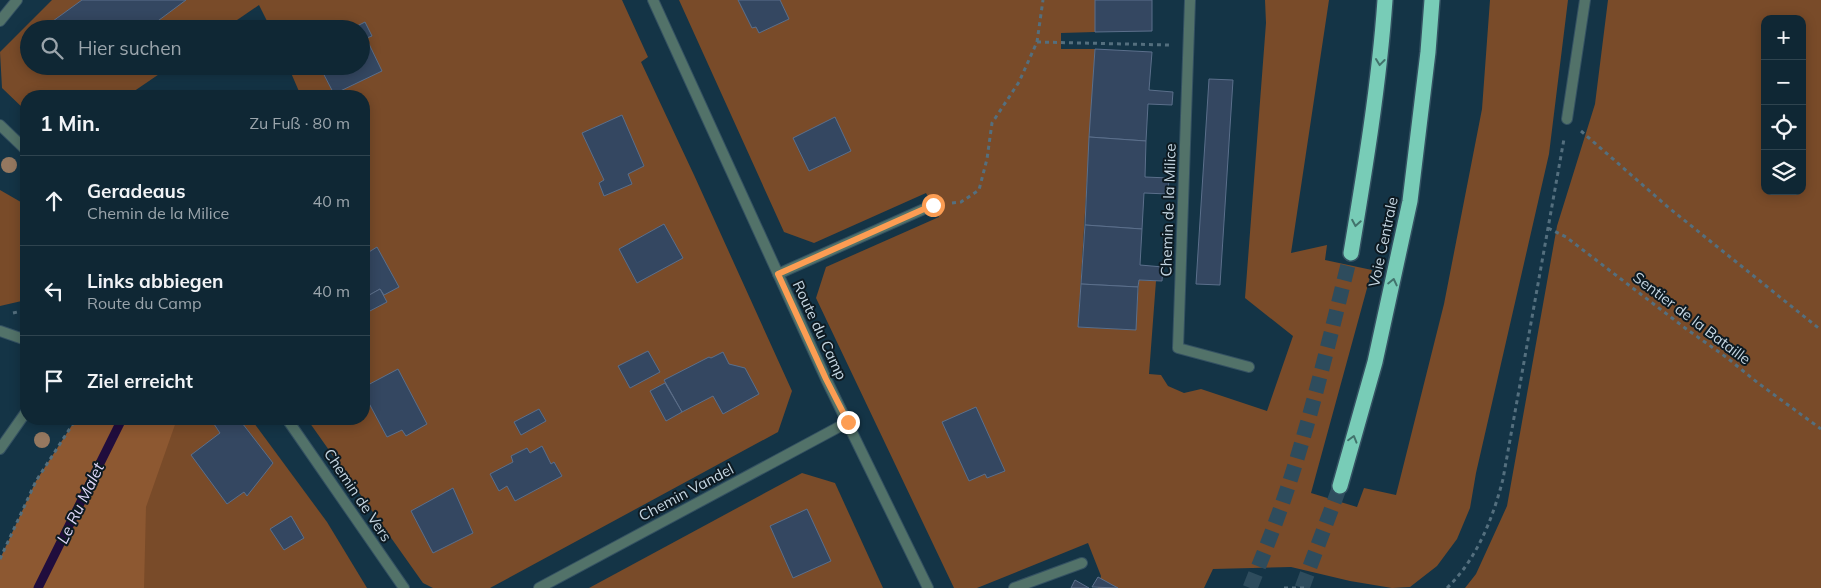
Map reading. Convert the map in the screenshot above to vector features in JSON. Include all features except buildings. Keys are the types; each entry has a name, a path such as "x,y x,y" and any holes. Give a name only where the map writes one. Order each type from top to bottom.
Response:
{"highway":[{"name":"Voie Centrale","path":"1351,253 1373,121 1382,46 1385,0"},
{"name":"Voie Centrale","path":"1340,486 1377,353 1410,201 1432,0"},
{"path":"1416,157 1439,0"}],"street":[{"name":"Route du Camp","path":"653,0 826,379 928,588"},
{"name":"Chemin de la Milice","path":"1190,0 1178,348 1249,367"},
{"path":"1567,119 1585,0"},
{"path":"0,21 14,1"},
{"path":"0,125 20,144"},
{"path":"778,274 933,205"},
{"path":"0,331 20,338"},
{"path":"0,449 20,421"},
{"name":"Chemin Vandel","path":"539,588 848,422"},
{"name":"Chemin de Vers","path":"291,425 404,588"},
{"path":"1014,588 1082,562"}],"path":[{"path":"933,205 961,202 979,190 987,159 992,123 1019,82 1037,42 1043,0"},
{"path":"1037,42 1189,45"},
{"path":"1447,588 1455,580 1485,534 1496,507 1503,478 1567,119"},
{"path":"1567,119 1669,208 1821,330"},
{"name":"Sentier de la Bataille","path":"1548,228 1566,237 1821,429"},
{"path":"0,559 36,481 72,425"},
{"path":"1284,588 1304,588"}],"shaded area":[{"path":"52,0 622,0 648,57 641,62 792,391 778,432 490,588 433,588 423,583 311,425 370,425 370,90 298,90 292,75 370,75 370,20 266,20 259,5 237,20 32,20"},
{"path":"679,0 1095,0 1095,32 1061,33 1061,49 1095,49 1078,327 1135,330 1139,280 1156,281 1149,374 1161,375 1168,386 1184,393 1201,389 1267,411 1293,336 1245,298 1266,23 1265,0 1329,0 1291,253 1327,245 1325,260 1372,270 1311,493 1357,507 1364,488 1396,495 1444,304 1482,109 1490,0 1568,0 1549,154 1476,473 1470,508 1457,539 1437,566 1410,587 1392,588 1350,581 1291,567 1213,569 1204,588 1098,588 1101,576 1088,543 977,588 954,588 816,298 826,267 939,217 926,193 814,243 784,232"},
{"path":"1608,0 1821,0 1821,588 1465,588 1476,574 1507,506 1557,226 1595,104"},
{"path":"20,32 20,75 158,75 136,90 20,90 20,105 2,88 0,52"},
{"path":"0,190 20,202 20,301 0,306"},
{"path":"72,425 175,425 146,507 144,588 0,588 0,559 36,481"},
{"path":"171,425 255,425 327,522 367,588 96,588"},
{"path":"802,473 835,483 883,588 589,588"}],"waterway":[{"name":"Le Ru Malet","path":"38,588 119,425"}],"tunnel":[{"path":"1250,588 1279,513 1300,449 1351,253"},
{"path":"1302,588 1340,486"}],"route":[{"path":"848,422 826,379 778,274 933,205"}]}
